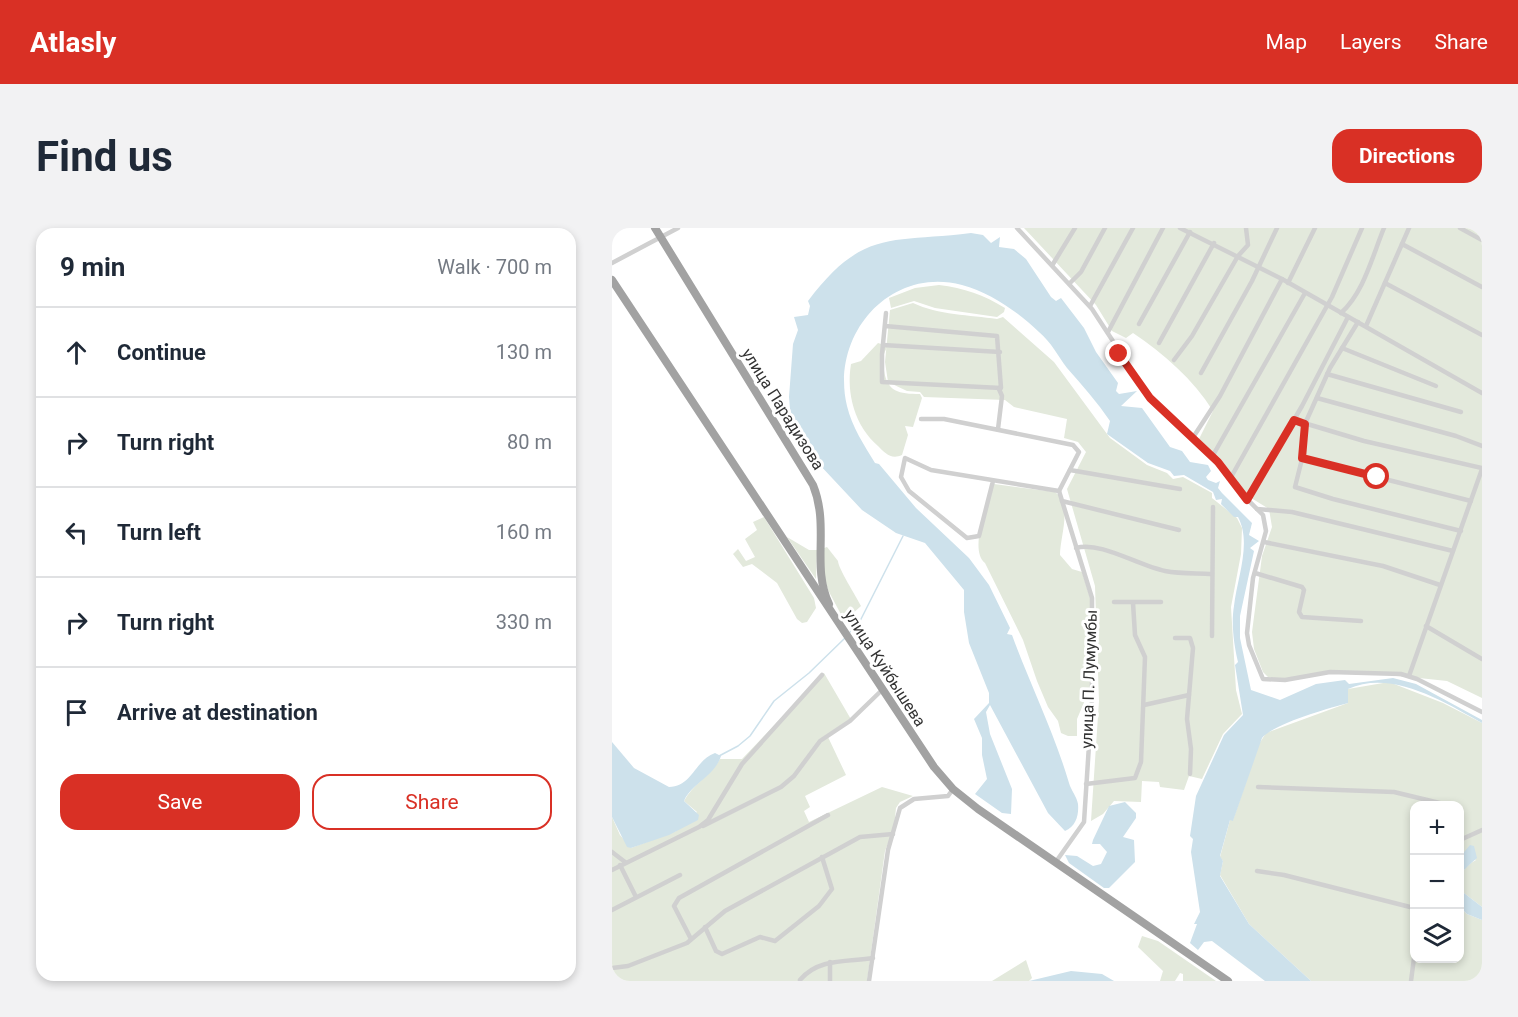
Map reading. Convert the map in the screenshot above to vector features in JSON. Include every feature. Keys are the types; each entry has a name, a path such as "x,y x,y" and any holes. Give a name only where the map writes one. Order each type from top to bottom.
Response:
{"highway":[{"name":"улица Парадизова","path":"656,228 813,485 822,510 822,581 839,623"},
{"name":"улица Куйбышева","path":"612,280 826,607 855,647 918,747 953,789 1055,863 1228,981"}],"street":[{"path":"612,263 678,228"},
{"path":"1017,228 1090,306 1108,332 1119,354 1150,398 1212,457 1257,509 1266,524 1264,542 1255,573 1248,640 1263,679 1285,680 1330,672 1409,676 1482,712"},
{"path":"1053,264 1075,228"},
{"path":"1070,284 1081,272 1105,228"},
{"path":"1090,306 1133,228"},
{"path":"1108,332 1163,228"},
{"path":"1180,228 1282,279 1482,393"},
{"path":"1200,236 1204,228"},
{"path":"1174,360 1192,336 1249,241 1246,228"},
{"path":"1201,373 1259,267 1277,228"},
{"path":"1288,283 1315,228"},
{"path":"1230,479 1327,305 1362,228"},
{"path":"1341,313 1349,306 1363,281 1384,228"},
{"path":"1366,326 1409,228"},
{"path":"1460,228 1482,240"},
{"path":"1139,324 1190,232"},
{"path":"1159,343 1214,243"},
{"path":"1402,244 1482,288"},
{"path":"1192,439 1220,396 1282,279"},
{"path":"1385,283 1482,335"},
{"path":"1212,457 1305,293"},
{"path":"886,313 882,382 999,389"},
{"path":"1247,500 1294,420 1348,317"},
{"path":"1358,322 1327,374 1305,424 1302,458 1295,487 1461,531"},
{"path":"885,326 998,336 999,389 1002,396 998,429"},
{"path":"883,345 1000,352"},
{"path":"1342,348 1436,386"},
{"path":"1327,374 1461,412"},
{"path":"1317,398 1456,436 1482,446"},
{"path":"921,419 944,418 998,429 1073,445 1079,452 1059,491 931,470 905,458 901,477 909,491 968,538 979,536 993,481"},
{"path":"1294,420 1364,441 1482,468 1409,676"},
{"path":"1302,458 1471,501"},
{"path":"1070,470 1180,489"},
{"name":"улица П. Лумумбы","path":"1055,863 1084,822 1092,699 1092,598 1059,491"},
{"path":"1062,501 1179,530"},
{"path":"1212,636 1213,507"},
{"path":"1257,509 1311,516 1453,551"},
{"path":"1264,542 1383,566 1440,585"},
{"path":"1076,548 1086,546 1099,548 1165,571 1212,574"},
{"path":"1255,573 1302,587 1304,590 1299,612 1302,617 1361,621"},
{"path":"1114,602 1161,602"},
{"path":"1086,784 1131,779 1137,775 1142,757 1140,727 1144,705 1144,657 1135,635 1133,603"},
{"path":"1426,626 1482,658"},
{"path":"1175,638 1191,639 1193,657 1187,719 1191,749 1190,774"},
{"path":"699,827 708,820 742,764 822,675"},
{"path":"612,870 739,810 781,787 806,762 820,741 850,721 882,690"},
{"path":"1144,705 1189,695"},
{"path":"1258,787 1391,792 1430,801"},
{"path":"869,981 888,850 900,808 905,803 919,797 948,796 953,789"},
{"path":"691,939 675,908 674,903 679,898 828,815"},
{"path":"1464,838 1482,830"},
{"path":"612,968 628,966 691,939 725,911 865,836 893,834"},
{"path":"612,852 623,863 636,897"},
{"path":"705,927 716,951 722,954 760,938 775,941 819,906 832,889 822,857"},
{"path":"1257,871 1284,875 1410,907"},
{"path":"612,910 680,875"},
{"path":"800,980 805,974 830,962 873,958"},
{"path":"830,962 830,981"},
{"path":"1411,981 1413,963"}],"shaded area":[{"path":"1024,228 1482,228 1482,698 1447,681 1340,671 1279,680 1268,677 1263,672 1254,649 1252,632 1262,556 1272,527 1269,509 1248,496 1221,459 1199,439 1213,411 1196,388 1167,358 1133,333 1126,338 1112,331 1096,305"},
{"path":"939,285 965,290 989,299 1005,308 1004,312 997,317 935,308 914,301 891,308 889,298 915,288"},
{"path":"913,303 954,314 997,319 1003,317 1054,362 1110,438 1147,465 1167,473 1173,479 1183,477 1212,493 1212,498 1237,518 1242,528 1241,554 1231,607 1236,690 1242,714 1223,734 1202,779 1189,776 1184,790 1160,787 1159,782 1142,781 1141,802 1114,801 1103,814 1091,821 1099,701 1095,586 1067,489 1086,452 1078,442 1064,438 1067,419 1014,407 1005,400 924,397 920,392 907,391 888,382 885,362 890,310"},
{"path":"878,343 888,346 883,363 891,387 900,392 920,394 922,398 913,427 905,426 908,435 902,455 898,456 886,453 870,438 858,419 851,398 851,364 861,361"},
{"path":"994,484 1055,492 1063,505 1064,521 1060,555 1072,569 1082,572 1090,598 1090,661 1082,665 1091,670 1091,686 1077,719 1077,736 1061,733 1058,721 1048,707 1037,681 1023,640 980,556 981,525"},
{"path":"764,517 814,598 816,608 807,622 802,623 797,619 777,583 752,564 743,567 733,554 738,549 746,561 755,557 745,539 757,530 753,522"},
{"path":"787,537 809,550 817,550 816,579"},
{"path":"827,547 838,561 861,606 851,615 852,625 845,622 828,590 824,575 824,548"},
{"path":"824,673 852,721 828,737 846,775 805,796 810,807 804,811 809,822 882,787 913,796 900,802 896,808 894,828 885,851 867,981 612,981 612,817 620,835 631,848 676,831 697,812 684,801 687,795 720,759 742,759"},
{"path":"1389,682 1443,703 1482,723 1482,907 1464,893 1464,870 1476,860 1464,853 1464,801 1410,801 1410,963 1464,963 1464,911 1482,920 1482,981 1311,981 1249,924 1220,875 1223,861 1220,857 1230,820 1233,820 1259,744 1266,733 1348,703 1348,689"},
{"path":"1142,936 1158,941 1216,981 1183,981 1183,974 1180,973 1175,981 1160,981 1163,971 1138,947"},
{"path":"1026,960 1032,978 1029,981 992,981"}],"water":[{"path":"971,233 983,235 991,243 1000,237 999,247 1014,249 1026,259 1051,297 1056,301 1061,298 1084,328 1096,352 1118,383 1116,391 1119,394 1137,391 1121,406 1142,408 1170,447 1182,451 1190,462 1208,465 1211,471 1206,477 1208,480 1216,483 1220,481 1218,488 1252,523 1249,535 1259,541 1250,548 1254,551 1240,616 1240,638 1251,690 1280,700 1316,684 1345,680 1349,684 1393,678 1416,684 1482,720 1482,723 1435,698 1400,685 1365,684 1348,689 1348,703 1289,722 1277,727 1262,738 1233,821 1230,820 1220,856 1223,861 1220,876 1249,924 1311,981 1265,981 1212,941 1204,942 1198,950 1190,943 1197,924 1194,924 1200,912 1191,852 1193,839 1190,836 1196,796 1224,735 1243,715 1235,665 1238,662 1234,642 1233,613 1244,538 1238,517 1234,517 1221,504 1222,499 1216,500 1213,492 1184,475 1174,476 1170,471 1148,463 1107,434 1110,421 1047,340 1013,310 973,288 935,282 911,286 889,296 871,312 857,332 848,355 844,380 847,406 852,421 875,463 879,464 916,508 969,558 989,585 1010,628 1007,634 1012,635 1078,804 1076,820 1065,831 1048,813 990,705 986,712 990,734 1012,789 1011,814 1002,813 975,794 987,779 982,755 982,738 974,719 989,703 989,693 969,643 964,612 964,590 925,543 896,533 862,510 818,463 799,436 790,409 789,397 793,344 798,330 794,317 808,315 810,306 808,301 845,261 863,250 880,243 899,240"},
{"path":"612,742 634,768 669,787 683,783 708,756 715,753 721,756 714,769 692,789 684,801 699,815 698,820 669,835 631,848 627,847 612,817"},
{"path":"1125,802 1136,813 1136,818 1123,837 1134,840 1135,862 1109,888 1104,888 1069,863 1065,855 1077,856 1093,866 1101,864 1107,852 1100,844 1092,844 1093,840 1109,806"},
{"path":"1470,845 1474,846 1477,858 1464,871 1464,855"},
{"path":"1464,893 1482,907 1482,920 1464,911"},
{"path":"1071,971 1102,974 1114,981 1029,981"}],"waterway":[{"path":"850,632 858,625 903,536"},
{"path":"719,756 738,746 750,736 774,701 809,673 845,638"}],"route":[{"path":"1119,354 1150,398 1218,462 1247,500 1294,420 1305,424 1302,433 1302,458 1377,477"}]}
